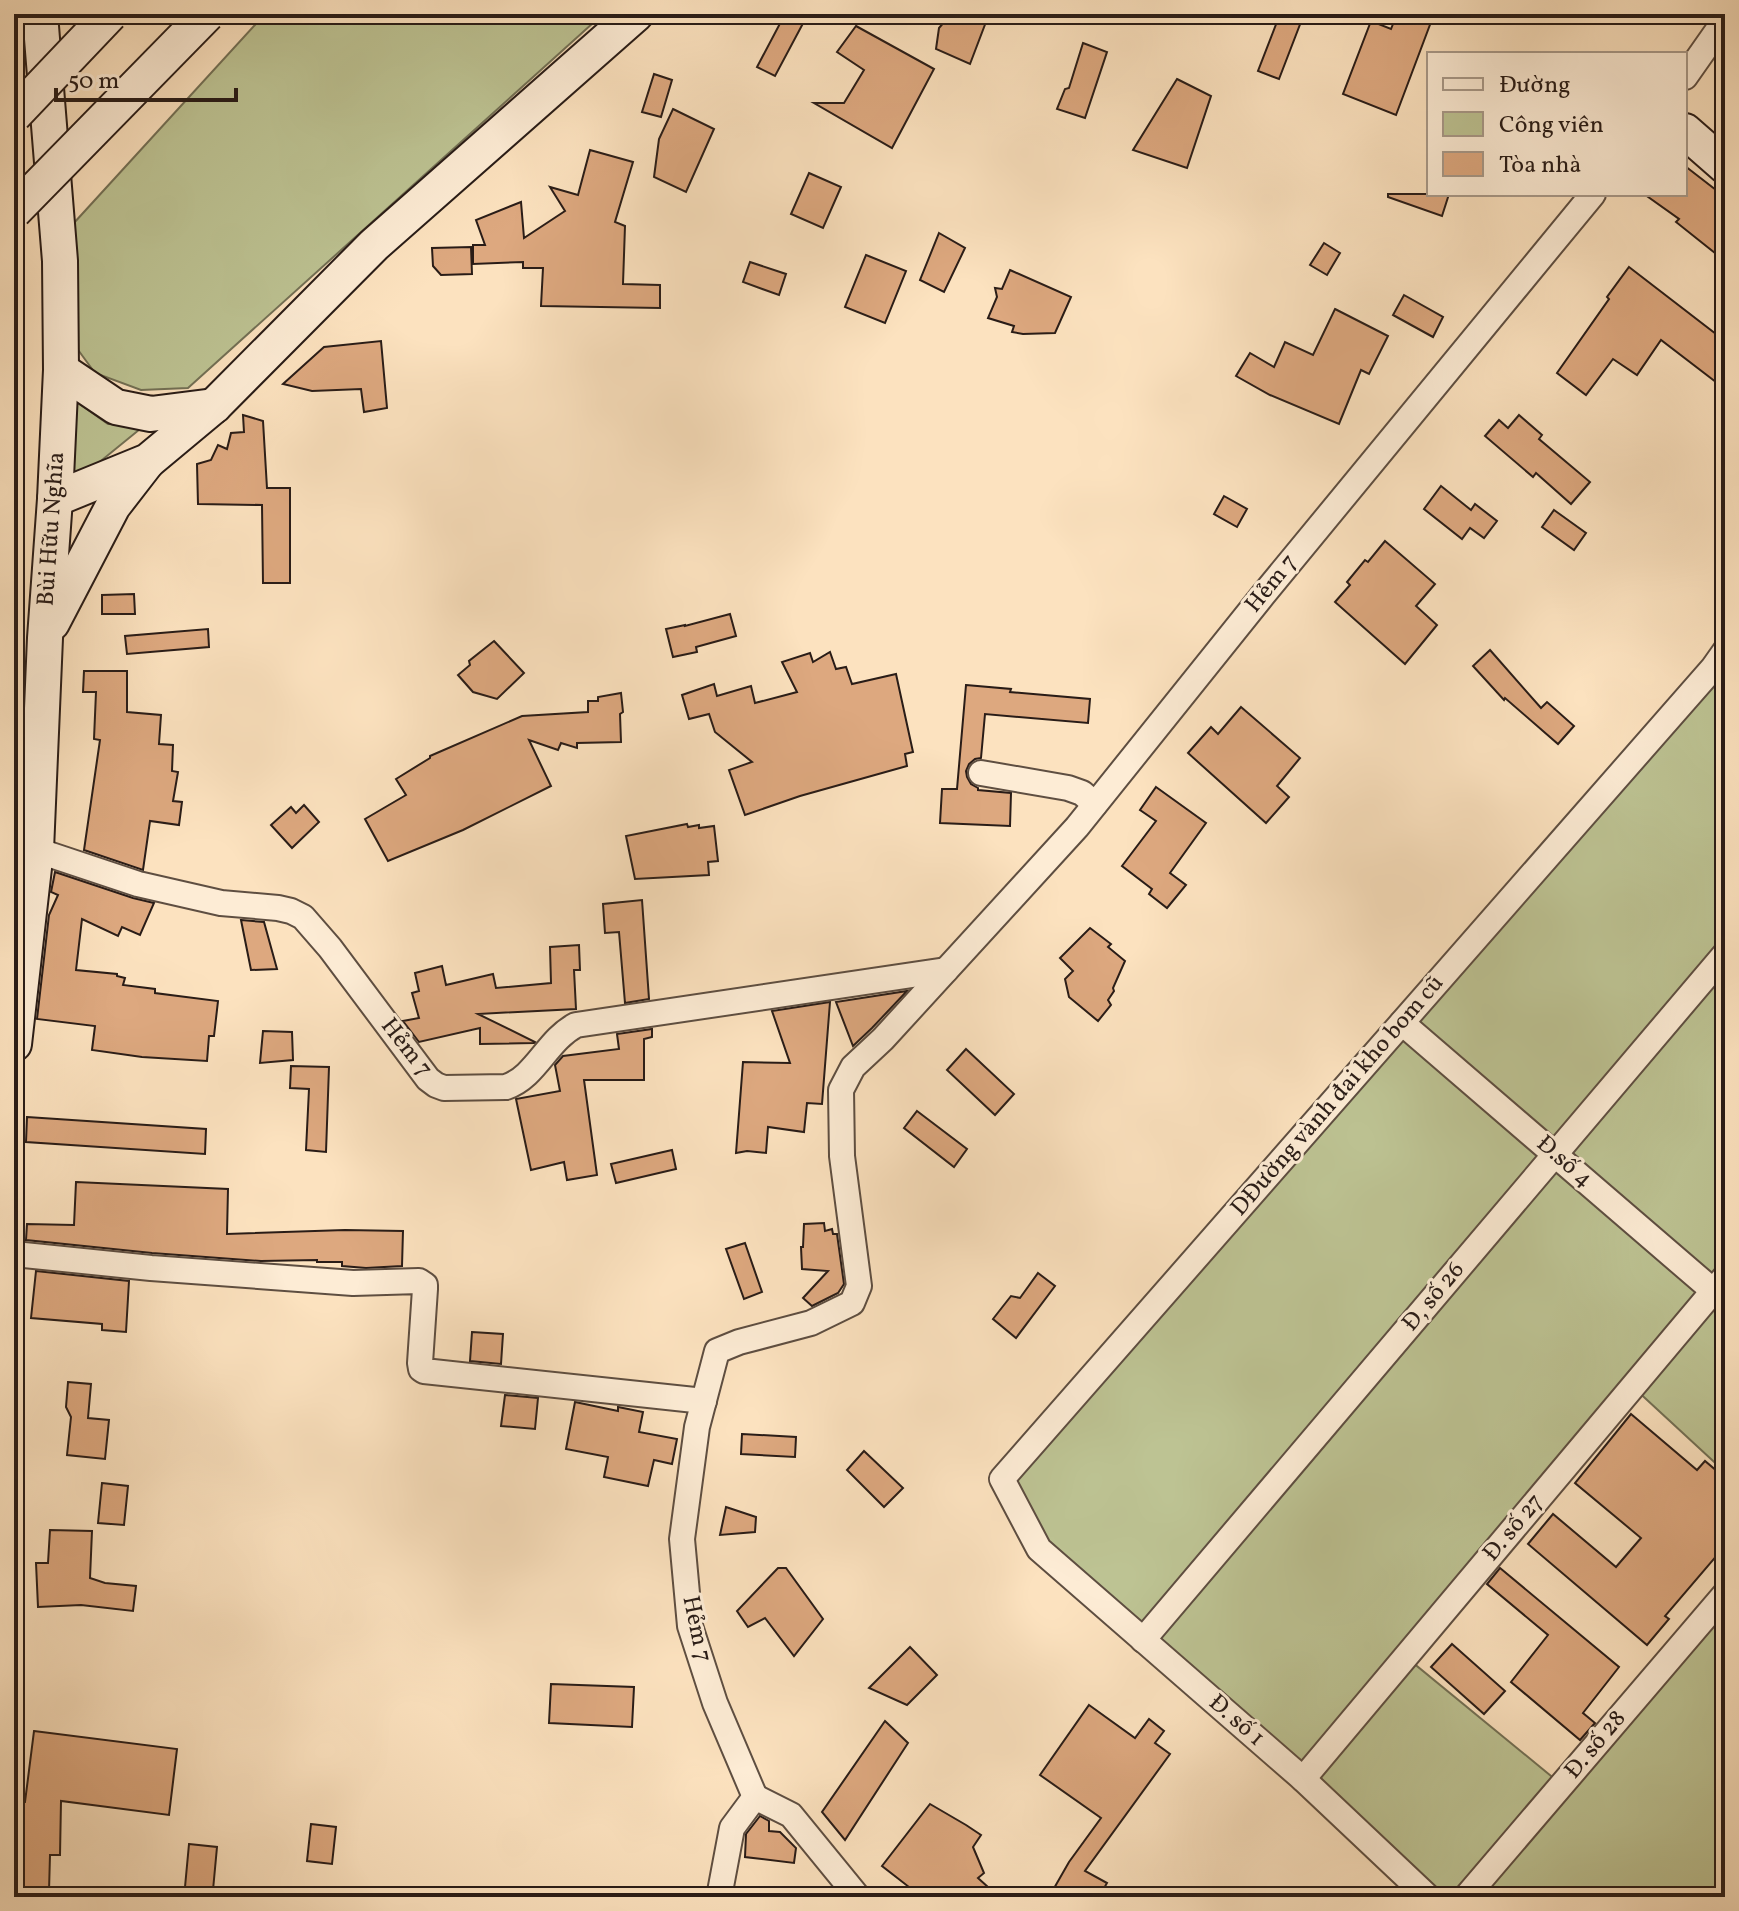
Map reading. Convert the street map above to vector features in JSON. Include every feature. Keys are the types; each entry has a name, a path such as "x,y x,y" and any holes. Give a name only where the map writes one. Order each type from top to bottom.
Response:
{"main road":[{"name":"Bùi Hữu Nghĩa","path":"14,1044 36,850 61,370 60,261 40,14"},
{"path":"14,115 110,14"},
{"path":"14,211 207,14"},
{"path":"45,638 113,506 148,461 214,406 374,245 636,14"},
{"path":"1687,133 1725,166"},
{"path":"61,370 116,407 151,414 214,406"},
{"path":"55,499 148,461"}],"street":[{"path":"1687,74 1725,20"},
{"name":"Hẻm 7","path":"755,1797 715,1703 690,1626 682,1539 697,1427 717,1351 811,1323 852,1303 859,1286 842,1156 841,1090 853,1067 883,1039 1077,827 1263,595 1591,196"},
{"path":"1160,1299 1719,660"},
{"name":"DĐường vành đai kho bom cũ","path":"1039,1549 1002,1479 1692,692"},
{"path":"981,773 1068,788 1082,793 1095,804"},
{"name":"Hẻm 7","path":"36,850 138,884 221,903 278,908 303,917 330,948 428,1079 444,1088 506,1087 514,1084 526,1075 564,1031 576,1025 946,970"},
{"name":"Đ, số 26","path":"1143,1640 1725,954"},
{"name":"Đ.số 4","path":"1402,1023 1555,1155 1721,1290"},
{"path":"14,1254 353,1283 419,1281 423,1282 425,1289 422,1370 704,1401"},
{"name":"Đ. số 27","path":"1303,1779 1721,1290"},
{"name":"Đ. số 1","path":"1039,1549 1303,1779 1428,1897"},
{"name":"Đ. số 28","path":"1466,1897 1725,1594"},
{"path":"719,1897 732,1828 755,1797 791,1815 858,1897"}],"green space":[{"path":"265,14 603,14 188,388 141,390 95,373 73,343 73,224"},
{"path":"74,400 108,424 145,425 75,482 69,477"},
{"path":"1725,634 1725,1472 1633,1387 1406,1657 1562,1785 1725,1594 1725,1897 1428,1897 1039,1549 1002,1479 1402,1023"}],"building":[{"path":"785,14 808,14 775,76 757,67"},
{"path":"951,14 989,14 970,64 936,49 939,28"},
{"path":"1280,14 1304,14 1279,79 1258,71"},
{"path":"1397,14 1434,14 1396,115 1343,94 1371,21 1391,29"},
{"path":"856,26 934,69 892,148 814,103 844,103 864,70 837,52"},
{"path":"1083,43 1107,52 1085,118 1057,109 1065,89 1069,88"},
{"path":"654,74 672,80 661,117 642,112"},
{"path":"1177,79 1211,96 1187,168 1133,150"},
{"path":"673,109 714,129 686,192 654,177 659,139"},
{"path":"590,150 633,162 615,222 625,226 623,284 660,285 660,308 541,306 543,268 523,268 523,262 473,264 473,245 485,245 476,220 521,202 524,238 565,211 550,187 578,195"},
{"path":"1687,168 1725,197 1725,261 1676,222 1679,219 1647,196 1687,196"},
{"path":"809,173 841,187 823,228 791,214"},
{"path":"1388,194 1448,196 1442,216 1388,197"},
{"path":"939,233 965,248 944,292 920,280"},
{"path":"1324,243 1340,253 1327,275 1310,265"},
{"path":"471,247 472,274 441,275 433,266 432,248"},
{"path":"866,255 906,271 885,323 845,307"},
{"path":"750,262 786,274 779,295 743,282"},
{"path":"1629,267 1725,341 1725,389 1661,340 1637,375 1613,359 1586,395 1557,373"},
{"path":"1010,270 1071,297 1055,333 1012,332 1014,326 988,318 997,297 995,288 1002,289"},
{"path":"1404,295 1443,317 1433,337 1393,315"},
{"path":"1335,309 1388,336 1369,374 1361,370 1339,424 1270,395 1236,376 1250,353 1274,367 1285,342 1313,355"},
{"path":"381,341 387,408 364,412 361,389 312,391 283,384 324,347"},
{"path":"243,415 263,421 267,488 290,488 290,583 263,583 262,505 198,504 197,464 211,460 218,445 227,449 231,433 244,432"},
{"path":"1519,415 1542,435 1539,439 1590,482 1571,504 1536,473 1533,477 1485,436 1499,420 1508,428"},
{"path":"1441,486 1471,510 1475,504 1497,521 1484,538 1470,528 1462,539 1424,509"},
{"path":"1224,496 1247,509 1237,527 1214,514"},
{"path":"1554,510 1586,533 1574,550 1542,527"},
{"path":"1385,541 1435,584 1416,606 1437,625 1405,664 1335,602 1365,560 1368,562"},
{"path":"134,594 135,614 102,614 102,595"},
{"path":"730,614 736,636 696,647 697,652 673,657 666,629"},
{"path":"208,629 209,647 127,654 125,636"},
{"path":"494,641 524,673 497,699 473,692 458,675 470,665 469,661"},
{"path":"1490,650 1541,708 1547,702 1574,726 1558,744 1504,700 1473,666"},
{"path":"830,652 836,669 846,667 852,684 896,674 913,752 905,754 907,766 745,815 729,770 752,762 715,732 709,714 689,719 682,695 714,684 717,696 751,686 755,703 797,692 782,662 810,653 813,662"},
{"path":"84,671 127,671 127,712 161,715 159,744 173,745 172,771 178,772 173,801 182,802 179,825 150,821 143,870 84,850 100,740 94,739 96,692 83,692"},
{"path":"966,685 1090,699 1088,723 985,714 981,758 969,764 967,777 978,790 1011,793 1010,826 940,823 942,789 957,789"},
{"path":"621,693 621,742 577,743 577,748 561,743 558,750 529,740 551,786 463,830 388,861 365,819 406,795 396,779 430,756 522,716 588,712 588,701"},
{"path":"1241,707 1300,758 1277,786 1289,797 1266,823 1188,753 1211,727 1218,734"},
{"path":"1156,787 1206,823 1170,873 1186,885 1167,908 1149,894 1152,889 1122,866 1156,821 1140,810"},
{"path":"304,805 319,822 292,848 271,825 291,807 296,813"},
{"path":"687,824 688,827 699,825 699,828 714,826 718,861 708,862 709,875 635,879 626,836"},
{"path":"55,872 154,903 140,935 122,927 118,936 82,919 76,970 117,974 125,978 123,985 155,989 155,993 218,1001 214,1036 209,1036 207,1061 92,1050 95,1026 37,1019 49,915 58,895 51,892"},
{"path":"642,900 649,999 625,1003 619,932 605,933 603,904"},
{"path":"241,920 264,922 277,969 251,970"},
{"path":"1090,928 1111,944 1108,947 1125,961 1108,1000 1111,1005 1098,1021 1069,997 1065,979 1073,971 1060,958"},
{"path":"579,945 580,970 574,970 576,1009 478,1014 534,1043 480,1044 480,1028 419,1042 403,1021 419,1018 412,993 419,991 415,973 442,966 446,985 493,974 496,988 551,983 550,947"},
{"path":"907,991 872,1028 853,1046 836,1002"},
{"path":"830,1002 822,1104 807,1103 804,1132 768,1127 766,1153 736,1153 743,1062 790,1063 772,1011"},
{"path":"652,1029 652,1037 644,1039 644,1080 584,1080 597,1175 567,1180 564,1162 531,1170 516,1099 560,1091 555,1065 563,1056 619,1049 617,1034"},
{"path":"263,1031 292,1032 293,1060 260,1063"},
{"path":"966,1049 1014,1094 995,1115 947,1070"},
{"path":"291,1066 329,1067 326,1152 306,1150 309,1089 290,1088"},
{"path":"917,1111 967,1149 954,1167 904,1128"},
{"path":"27,1117 206,1129 205,1154 26,1142"},
{"path":"672,1150 676,1169 616,1183 611,1164"},
{"path":"76,1182 228,1189 227,1234 403,1231 402,1266 366,1268 317,1260 261,1261 26,1240 27,1224 74,1225"},
{"path":"824,1223 825,1231 832,1229 833,1234 837,1234 844,1284 838,1293 812,1306 803,1298 828,1271 802,1269 804,1224"},
{"path":"745,1243 762,1292 744,1299 726,1249"},
{"path":"36,1271 129,1281 126,1332 102,1330 102,1324 31,1318"},
{"path":"1038,1273 1055,1286 1016,1338 993,1319 1011,1296 1020,1298"},
{"path":"472,1332 503,1334 501,1364 470,1361"},
{"path":"68,1382 91,1384 88,1418 109,1420 105,1459 67,1455 71,1417 66,1407"},
{"path":"505,1395 538,1398 535,1429 501,1426"},
{"path":"575,1402 618,1411 618,1407 643,1412 639,1432 677,1439 672,1464 654,1460 648,1486 604,1477 608,1457 566,1449"},
{"path":"1631,1414 1697,1470 1705,1461 1725,1478 1725,1546 1665,1616 1669,1619 1647,1645 1528,1544 1553,1514 1616,1567 1641,1538 1575,1483"},
{"path":"742,1434 796,1437 795,1457 741,1454"},
{"path":"864,1451 903,1488 884,1507 847,1470"},
{"path":"102,1483 128,1486 124,1525 98,1523"},
{"path":"726,1507 756,1517 755,1532 720,1535"},
{"path":"50,1530 92,1531 90,1578 136,1586 133,1611 81,1605 38,1607 36,1563 48,1563"},
{"path":"778,1568 786,1568 823,1619 794,1656 765,1618 748,1627 737,1611"},
{"path":"1500,1568 1619,1667 1583,1713 1595,1723 1580,1740 1511,1682 1548,1635 1487,1584"},
{"path":"1452,1644 1505,1691 1484,1714 1431,1667"},
{"path":"910,1647 937,1675 907,1705 869,1688"},
{"path":"551,1684 634,1687 632,1727 549,1723"},
{"path":"1089,1705 1135,1738 1149,1719 1164,1731 1155,1743 1170,1754 1085,1871 1107,1883 1099,1897 1049,1897 1069,1862 1101,1818 1040,1775"},
{"path":"885,1721 908,1743 845,1840 822,1812"},
{"path":"34,1731 177,1749 169,1815 61,1801 60,1855 50,1855 49,1891 14,1890 14,1801 25,1802"},
{"path":"930,1804 981,1835 973,1847 984,1873 978,1878 999,1897 918,1897 882,1866"},
{"path":"760,1816 769,1821 769,1831 780,1832 796,1848 794,1863 745,1857 746,1834"},
{"path":"311,1824 336,1827 332,1864 307,1861"},
{"path":"189,1844 217,1847 213,1890 185,1887"}]}
